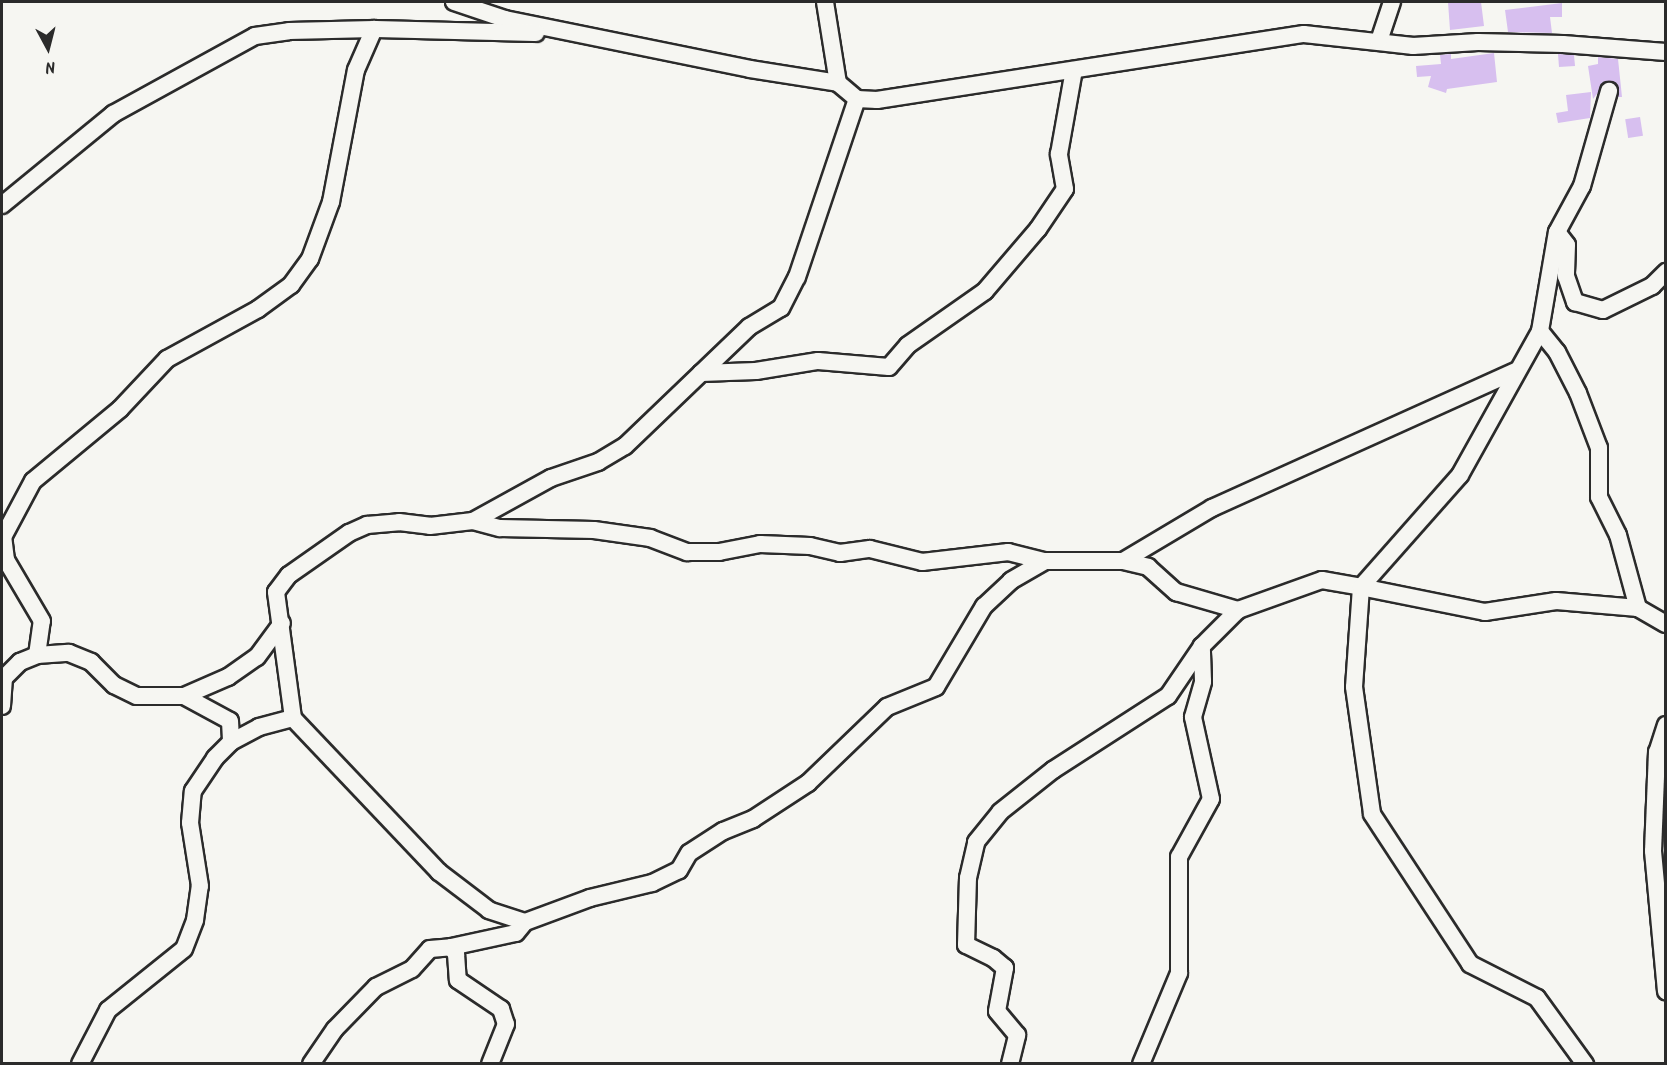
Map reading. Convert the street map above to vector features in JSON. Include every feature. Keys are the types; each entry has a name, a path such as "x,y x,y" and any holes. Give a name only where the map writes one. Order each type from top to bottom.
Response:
{"street":[{"path":"454,2 505,19 838,83 857,99 877,100 1304,34 1413,46 1478,42 1603,45 1665,52"},
{"path":"825,2 838,83"},
{"path":"1379,42 1392,2"},
{"path":"2,205 113,114 255,36 289,31 374,29 577,34"},
{"path":"38,655 42,621 6,560 2,537 33,481 120,409 167,359 258,309 291,285 310,259 330,202 356,70 374,29"},
{"path":"701,373 756,371 818,361 889,367 908,345 985,291 1038,230 1065,189 1059,154 1074,70"},
{"path":"1585,1064 1537,998 1470,964 1372,814 1354,687 1361,587 1460,475 1515,370 1539,331 1557,232 1582,186 1609,91"},
{"path":"473,521 550,478 597,462 625,446 749,327 782,308 797,277 857,99"},
{"path":"1557,232 1567,245 1566,276 1575,302 1603,310 1652,286 1665,272"},
{"path":"1539,331 1557,352 1578,393 1599,448 1599,497 1618,535 1638,608"},
{"path":"1124,561 1212,508 1515,370"},
{"path":"525,922 489,910 439,872 293,718 282,623 276,592 289,575 349,533 367,525 399,522 430,526 473,521 500,528 568,528 650,538 687,552 719,552 760,544 810,546 840,554 870,549 922,562 1008,552 1045,561 1124,561 1148,567 1176,591 1238,610"},
{"path":"311,1064 335,1029 376,987 412,969 430,949 451,947 516,933 525,922 590,898 661,879 679,870 689,853 723,831 753,819 808,783 887,707 936,687 984,606 1011,581 1045,561"},
{"path":"1010,1064 1017,1035 997,1011 1005,968 993,958 966,945 968,878 976,842 1000,812 1053,770 1168,696 1202,646 1238,610 1322,580 1485,612 1556,601 1638,608 1665,624"},
{"path":"2,706 4,678 20,662 38,655 69,653 91,662 114,685 137,696 184,696 228,677 257,657 282,623"},
{"path":"1141,1064 1179,973 1179,857 1211,800 1193,717 1203,681 1202,646"},
{"path":"184,696 230,721 231,742"},
{"path":"80,1064 108,1010 184,949 195,921 200,886 189,806 204,773 231,742 258,727 293,718"},
{"path":"1665,725 1657,752 1653,851 1665,991"},
{"path":"451,947 456,954 458,980 501,1009 506,1024 490,1064"}],"building":[{"path":"1448,2 1481,2 1484,26 1450,30"},
{"path":"1562,3 1562,17 1550,17 1552,33 1508,32 1505,10"},
{"path":"1494,53 1497,82 1447,89 1446,93 1428,87 1431,76 1417,77 1416,66 1441,64 1440,55 1451,54 1451,59"},
{"path":"1558,54 1574,55 1575,66 1559,67"},
{"path":"1598,57 1618,59 1622,97 1618,97 1617,84 1607,81 1593,99 1588,66 1598,64"},
{"path":"1591,92 1590,118 1558,123 1556,113 1568,111 1566,95"},
{"path":"1640,117 1643,136 1628,138 1625,119"}]}
